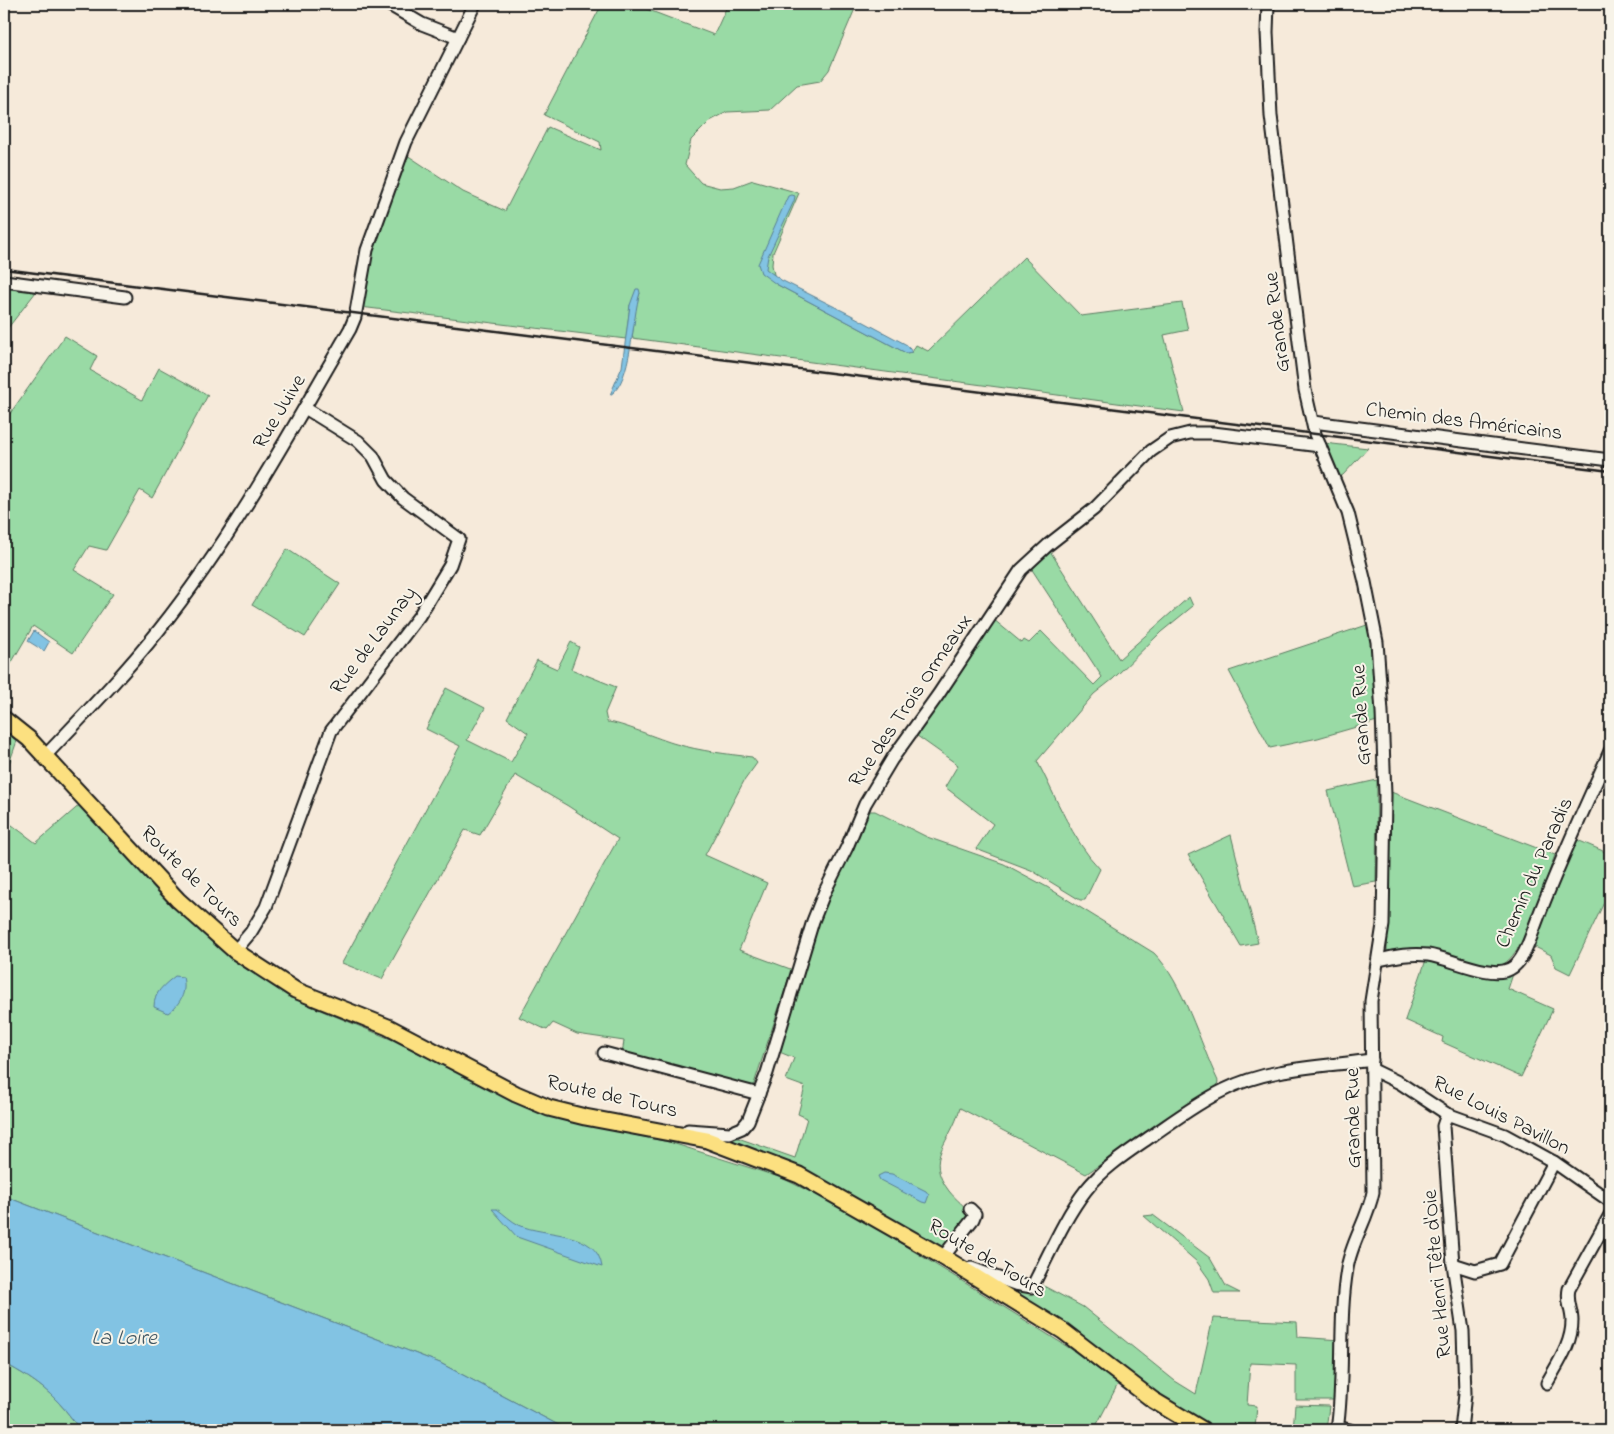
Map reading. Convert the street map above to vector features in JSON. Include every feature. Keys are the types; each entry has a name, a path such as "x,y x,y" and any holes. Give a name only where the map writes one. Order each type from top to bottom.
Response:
{"main road":[{"name":"Route de Tours","path":"4,719 45,756 178,900 234,951 295,990 388,1027 516,1094 549,1108 585,1117 684,1134 707,1140 752,1155 799,1175 943,1257 1063,1331 1153,1400 1204,1430"}],"street":[{"path":"388,4 422,24 458,38"},
{"name":"Rue Juive","path":"45,756 119,677 159,630 218,548 305,408 350,329 355,317 364,263 372,236 406,142 475,4"},
{"name":"Grande Rue","path":"1268,4 1266,32 1271,116 1302,372 1312,422 1348,513 1365,582 1377,642 1382,712 1385,795 1383,925 1379,960 1371,1001 1373,1192 1370,1205 1350,1252 1347,1267 1342,1379 1337,1429"},
{"path":"4,281 125,297"},
{"name":"Rue de Launay","path":"234,951 252,932 266,907 331,731 419,616 450,565 459,539 403,498 386,480 373,456 358,442 305,408"},
{"name":"Chemin des Américains","path":"1312,422 1610,460"},
{"name":"Rue des Trois Ormeaux","path":"684,1134 688,1130 730,1133 742,1128 753,1110 814,921 825,891 847,847 865,804 892,758 938,696 1021,570 1048,545 1094,509 1151,452 1170,438 1190,433 1213,433 1320,446"},
{"name":"Chemin du Paradis","path":"1379,960 1405,954 1429,955 1480,969 1495,971 1510,969 1520,958 1529,941 1560,859 1610,751"},
{"path":"604,1053 759,1094"},
{"path":"964,1270 971,1268 1025,1287 1032,1286 1086,1189 1104,1171 1185,1113 1222,1090 1267,1074 1307,1067 1372,1065"},
{"name":"Rue Louis Pavillon","path":"1372,1065 1446,1114 1505,1135 1554,1162 1610,1201"},
{"name":"Rue Henri Tête d'Oie","path":"1446,1114 1443,1126 1453,1264 1464,1332 1465,1360 1461,1430"},
{"path":"1453,1264 1475,1270 1500,1264 1554,1162"},
{"path":"943,1257 973,1219 975,1214 970,1209"},
{"path":"1547,1383 1567,1347 1572,1320 1567,1300 1569,1290 1610,1215"},
{"path":"1337,1429 1350,1430"}],"green space":[{"path":"602,4 633,4 714,35 728,4 857,4 829,70 820,81 797,85 770,110 727,112 710,121 691,140 685,165 701,183 720,188 734,187 753,180 799,193 773,253 772,265 776,284 906,353 912,352 916,345 928,351 1024,257 1081,316 1182,303 1188,330 1164,335 1184,412 632,338 636,305 640,293 630,305 626,339 360,307 369,258 407,155 463,192 505,211 548,127 601,150 600,142 544,115"},
{"path":"4,283 39,288 4,333"},
{"path":"65,336 97,356 90,370 142,400 159,368 208,395 152,498 140,490 106,550 89,546 74,570 113,594 73,653 33,626 9,667 4,662 4,422"},
{"path":"1324,443 1368,448 1343,475 1338,477"},
{"path":"287,549 340,584 305,637 252,605"},
{"path":"1050,551 1119,659 1189,597 1193,606 1161,632 1113,679 1094,694 1037,761 1073,832 1090,858 1100,869 1085,900 1080,900 1031,870 976,849 993,824 945,787 958,765 913,733 993,619 1022,643 1024,640 1029,643 1041,631 1094,685 1102,677 1029,565"},
{"path":"1370,624 1377,721 1318,738 1270,748 1229,671"},
{"path":"571,642 579,647 571,669 616,687 605,713 607,722 685,746 752,757 757,763 744,781 705,855 767,883 739,950 793,970 753,1087 622,1054 624,1041 577,1034 553,1023 547,1030 519,1017 618,839 568,806 515,775 480,835 465,830 382,979 342,963 460,746 426,729 446,688 485,708 467,740 511,762 528,733 507,718 537,660 557,669"},
{"path":"4,728 18,738 4,778"},
{"path":"1377,780 1376,882 1352,886 1328,791"},
{"path":"1391,792 1555,855 1533,917 1517,950 1508,960 1500,965 1485,965 1440,953 1387,953"},
{"path":"83,802 207,935 261,978 308,1005 393,1040 534,1111 571,1122 669,1142 782,1178 847,1210 996,1302 1071,1349 1118,1384 1094,1430 568,1430 440,1363 4,1196 4,819 36,843"},
{"path":"870,811 875,811 927,837 1004,864 1047,887 1154,953 1174,980 1182,996 1218,1081 1217,1087 1086,1174 960,1108 941,1150 938,1169 949,1191 966,1208 970,1215 943,1248 879,1211 788,1163 712,1133 738,1138 795,1158 807,1118 798,1114 805,1087 786,1080 794,1058 777,1051 821,910 865,817"},
{"path":"1231,835 1258,943 1241,946 1188,855"},
{"path":"1575,839 1610,854 1610,890 1570,974 1556,967 1551,955 1529,944"},
{"path":"1427,957 1514,971 1508,989 1553,1009 1521,1077 1442,1042 1443,1037 1405,1020"},
{"path":"1153,1215 1210,1258 1226,1286 1240,1293 1214,1293 1209,1279 1197,1262 1144,1216"},
{"path":"983,1273 1034,1290 1040,1284 1083,1307 1175,1381 1196,1394 1213,1318 1297,1322 1298,1337 1340,1340 1338,1400 1296,1400 1296,1365 1250,1363 1247,1405 1257,1406 1255,1428 1258,1430 1214,1430 1167,1403"},
{"path":"4,1363 46,1391 72,1418 80,1430 4,1430"},
{"path":"1295,1405 1329,1406 1326,1430 1293,1430"}],"water":[{"path":"788,196 795,196 794,201 768,256 766,269 781,280 907,345 912,352 906,353 776,284 761,273 758,264"},
{"path":"636,289 639,289 640,293 627,364 617,388 610,395 622,367 630,305"},
{"path":"34,631 49,642 44,651 28,641"},
{"path":"175,976 183,977 184,988 182,998 168,1013 154,1007 154,1002 160,989"},
{"path":"884,1173 892,1174 926,1191 929,1195 926,1203 880,1180 878,1176"},
{"name":"La Loire","path":"4,1196 440,1363 568,1430 80,1430 72,1418 46,1391 4,1363"},
{"path":"492,1209 497,1209 519,1225 530,1229 580,1240 590,1246 598,1255 602,1267 517,1237"}],"railway":[{"path":"4,269 1610,471"}]}
